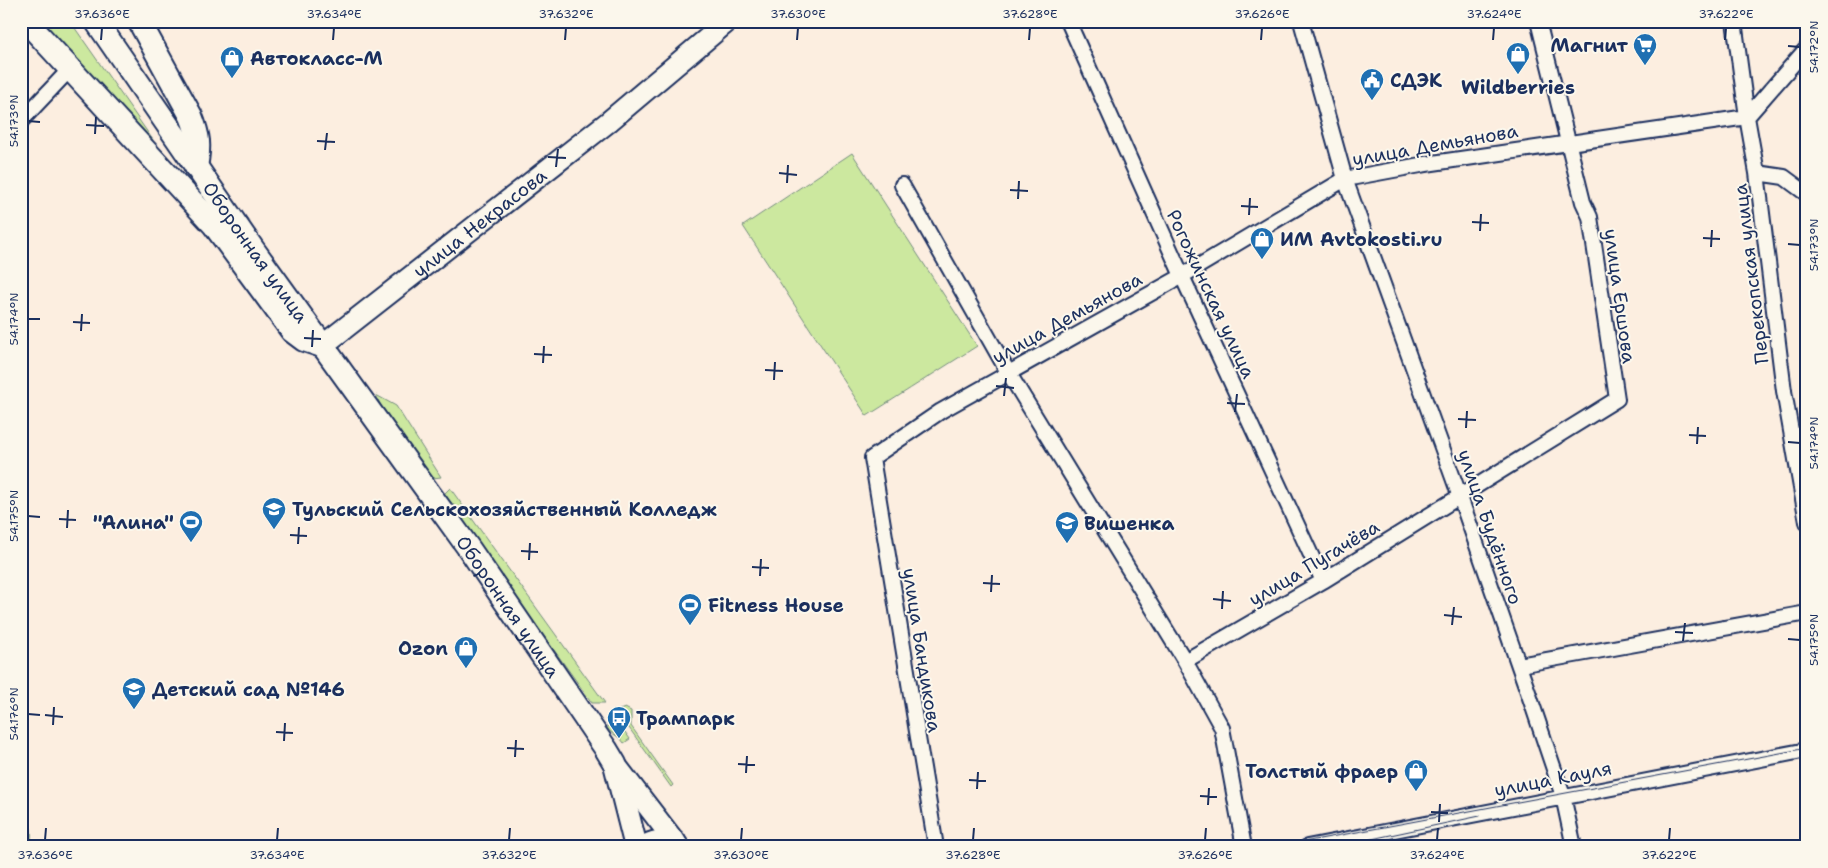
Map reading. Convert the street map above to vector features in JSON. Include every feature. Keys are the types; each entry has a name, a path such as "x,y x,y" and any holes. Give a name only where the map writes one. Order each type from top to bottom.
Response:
{"main road":[{"path":"26,21 214,225 292,331 313,340"},
{"name":"Оборонная улица","path":"96,21 253,249 313,340 470,550 615,764"},
{"path":"139,21 198,132 201,173 214,225 253,249"},
{"path":"615,764 636,847"}],"street":[{"name":"улица Некрасова","path":"313,340 607,123 728,21"},
{"name":"Рогожинская улица","path":"1068,21 1182,276 1323,581"},
{"name":"улица Будённого","path":"1301,21 1346,179 1460,497 1564,796 1574,847"},
{"name":"улица Ершова","path":"1460,497 1617,400 1590,217 1583,202 1538,21"},
{"name":"Перекопская улица","path":"1734,21 1747,117 1757,173 1784,391 1807,522"},
{"path":"1747,117 1807,48"},
{"path":"21,121 70,70"},
{"name":"улица Демьянова","path":"872,458 941,411 1182,276 1346,179 1426,164 1568,142 1747,117"},
{"path":"1757,173 1784,177 1807,194"},
{"path":"902,185 1008,372 1186,661 1222,728 1244,847"},
{"name":"улица Бандикова","path":"872,458 936,847"},
{"name":"улица Пугачёва","path":"1186,661 1323,581 1460,497"},
{"path":"1519,665 1807,613"},
{"name":"улица Кауля","path":"1307,847 1807,750"},
{"name":"Оборонная улица","path":"615,764 677,844"},
{"path":"643,847 658,841 677,844"}],"green space":[{"path":"42,21 70,21 153,140 145,142"},
{"path":"852,153 977,346 867,416 743,226"},
{"path":"376,395 396,406 441,477 433,478 427,473 381,406"},
{"path":"450,488 605,703 592,703 445,498 444,494"},
{"path":"625,708 631,711 631,726 673,785 671,787 617,711"},
{"path":"612,714 630,739 624,743 608,729 608,720"},
{"path":"21,807 30,826 32,836 30,847 21,847"}],"tram line":[{"path":"1277,847 1807,748"},
{"path":"1334,847 1480,816"}],"place":[{"name":"Магнит","path":"1645,66"},
{"name":"Wildberries","path":"1518,75"},
{"name":"Автокласс-М","path":"232,79"},
{"name":"СДЭК","path":"1372,101"},
{"name":"ИМ Avtokosti.ru","path":"1262,260"},
{"name":"Тульский Сельскохозяйственный Колледж","path":"274,530"},
{"name":"\"Алина\"","path":"191,543"},
{"name":"Вишенка","path":"1067,544"},
{"name":"Fitness House","path":"690,626"},
{"name":"Ozon","path":"466,669"},
{"name":"Детский сад №146","path":"134,710"},
{"name":"Трампарк","path":"619,739"},
{"name":"Толстый фраер","path":"1416,792"}]}
